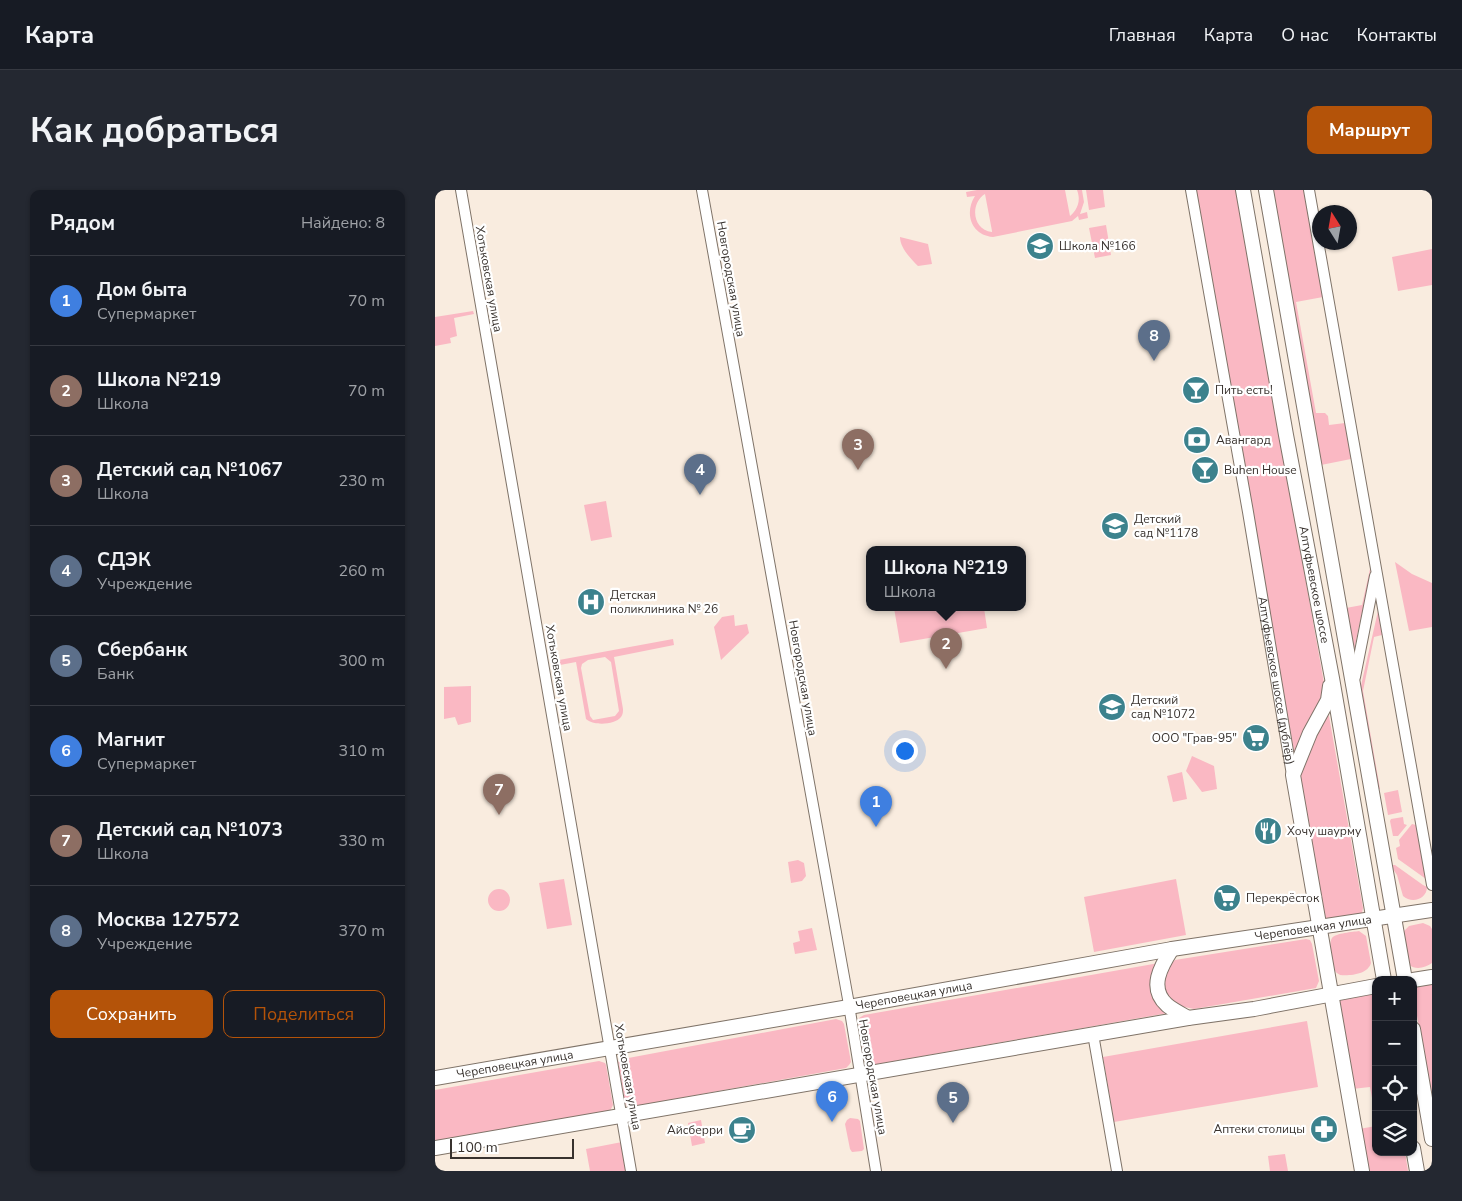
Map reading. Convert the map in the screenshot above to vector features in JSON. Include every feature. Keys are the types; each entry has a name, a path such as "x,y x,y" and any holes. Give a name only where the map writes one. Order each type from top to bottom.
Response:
{"main road":[{"name":"Алтуфьевское шоссе","path":"1243,190 1287,440 1332,678 1383,976"},
{"name":"Алтуфьевское шоссе","path":"1266,190 1404,976"},
{"path":"1293,775 1310,733 1328,700 1332,678"},
{"name":"Алтуфьевское шоссе (дублёр)","path":"1293,775 1362,1171"},
{"name":"Череповецкая улица","path":"435,1078 1172,949 1432,910"},
{"path":"1172,949 1160,969 1157,984 1158,991 1167,1004 1188,1018"},
{"path":"1417,979 1432,977"},
{"path":"435,1148 1093,1034 1254,1009 1372,987"},
{"path":"1417,1052 1432,1139"},
{"path":"1414,1156 1417,1171"}],"street":[{"name":"Хотьковская улица","path":"461,190 631,1171"},
{"name":"Новгородская улица","path":"702,190 849,1007 876,1171"},
{"name":"Алтуфьевское шоссе (дублёр)","path":"1191,190 1293,775"},
{"path":"1309,190 1432,885"},
{"path":"1353,686 1377,569"},
{"path":"1093,1034 1117,1171"}],"shaded area":[{"path":"977,190 1065,190 1070,216 1078,204 1077,190 1082,190 1084,202 1080,214 1087,212 1088,218 1079,220 1078,216 1072,221 993,237 979,232 975,228 970,216 970,209 975,196 967,197 966,192","holes":["985,194 992,232 980,226 975,216 977,203"]},
{"path":"1086,190 1103,190 1105,207 1089,210"},
{"path":"1194,190 1236,190 1324,683 1322,698 1294,752"},
{"path":"1272,190 1304,190 1312,235 1312,250 1315,250 1323,297 1296,302 1316,413 1325,413 1328,416 1329,425 1345,423 1351,459 1321,465 1346,608 1362,605 1371,570 1353,655"},
{"path":"1106,225 1111,255 1095,258 1089,228"},
{"path":"900,237 928,244 932,264 918,266 904,249"},
{"path":"1432,249 1432,285 1398,291 1392,257"},
{"path":"473,311 474,314 454,318 457,336 450,338 451,343 435,346 435,317"},
{"path":"606,501 612,537 591,541 584,505"},
{"path":"1395,562 1412,574 1432,583 1432,627 1409,631"},
{"path":"895,611 984,611 987,628 900,643"},
{"path":"1378,611 1382,635 1374,637 1363,691 1380,789 1377,789 1360,690"},
{"path":"734,615 735,626 747,624 749,633 721,660 714,627 722,617"},
{"path":"673,639 674,645 614,657 623,711 622,716 618,720 609,723 599,724 586,719 576,662 560,665 559,660","holes":["605,657 611,662 619,711 615,716 593,720 590,716 581,668 582,664 588,660"]},
{"path":"471,686 471,722 458,725 455,717 444,719 444,687"},
{"path":"1327,714 1329,716 1363,908 1360,915 1324,920 1297,776 1324,715"},
{"path":"1192,756 1214,766 1217,789 1202,792 1186,771"},
{"path":"1182,772 1187,799 1173,802 1167,776"},
{"path":"1398,790 1402,812 1388,815 1384,793"},
{"path":"1403,817 1404,824 1407,825 1398,836 1393,836 1391,819"},
{"path":"1412,824 1416,825 1426,879 1398,859 1396,848 1400,846 1399,840"},
{"path":"798,860 804,863 806,876 802,881 791,883 788,862"},
{"path":"1393,865 1427,887 1425,895 1415,900 1403,896"},
{"path":"564,879 572,925 547,929 539,883"},
{"path":"1176,879 1186,935 1094,952 1084,897"},
{"path":"499,889 507,892 510,900 507,908 499,911 491,908 488,900 491,892"},
{"path":"1423,923 1432,929 1432,963 1415,968 1409,965 1403,932 1409,926"},
{"path":"812,928 817,950 795,954 793,943 800,941 798,931"},
{"path":"1359,931 1366,936 1371,963 1363,972 1354,975 1340,975 1333,966 1330,944 1332,938 1337,935"},
{"path":"1306,939 1310,940 1312,944 1319,981 1316,988 1194,1009 1175,1005 1165,994 1163,976 1167,967 1175,960"},
{"path":"1159,963 1168,1013 872,1065 865,1060 859,1024 859,1018 864,1015"},
{"path":"1432,981 1432,1104 1417,1016 1417,987 1419,984"},
{"path":"1372,993 1372,1098 1370,1087 1352,1089 1338,1003 1343,997"},
{"path":"836,1019 844,1024 851,1062 846,1068 630,1107 625,1103 618,1062 623,1059"},
{"path":"1307,1021 1318,1087 1114,1122 1103,1057"},
{"path":"599,1061 606,1065 613,1105 610,1111 435,1141 435,1090"},
{"path":"850,1118 860,1121 864,1149 862,1151 852,1152 850,1149 845,1124"},
{"path":"701,1120 705,1143 692,1146 688,1123"},
{"path":"1372,1127 1372,1156 1406,1156 1408,1171 1366,1171 1359,1129"},
{"path":"622,1142 627,1171 590,1171 586,1149"},
{"path":"1285,1154 1288,1171 1270,1171 1268,1156"}],"place":[{"name":"Школа №166","path":"1040,246"},
{"name":"Москва 127572","path":"1154,361"},
{"name":"Пить есть!","path":"1196,390"},
{"name":"Авангард","path":"1197,440"},
{"name":"Детский сад №1067","path":"858,470"},
{"name":"Buhen House","path":"1205,470"},
{"name":"СДЭК","path":"700,495"},
{"name":"Детский сад №1178","path":"1115,526"},
{"name":"Детская поликлиника № 26","path":"591,602"},
{"name":"Школа №219","path":"946,669"},
{"name":"Детский сад №1072","path":"1112,707"},
{"name":"ООО \"Грав-95\"","path":"1256,738"},
{"name":"Детский сад №1073","path":"499,815"},
{"name":"Дом быта","path":"876,827"},
{"name":"Хочу шаурму","path":"1268,831"},
{"name":"Перекрёсток","path":"1227,898"},
{"name":"Магнит","path":"832,1122"},
{"name":"Сбербанк","path":"953,1123"},
{"name":"Аптеки столицы","path":"1324,1129"},
{"name":"Айсберри","path":"742,1130"}]}
